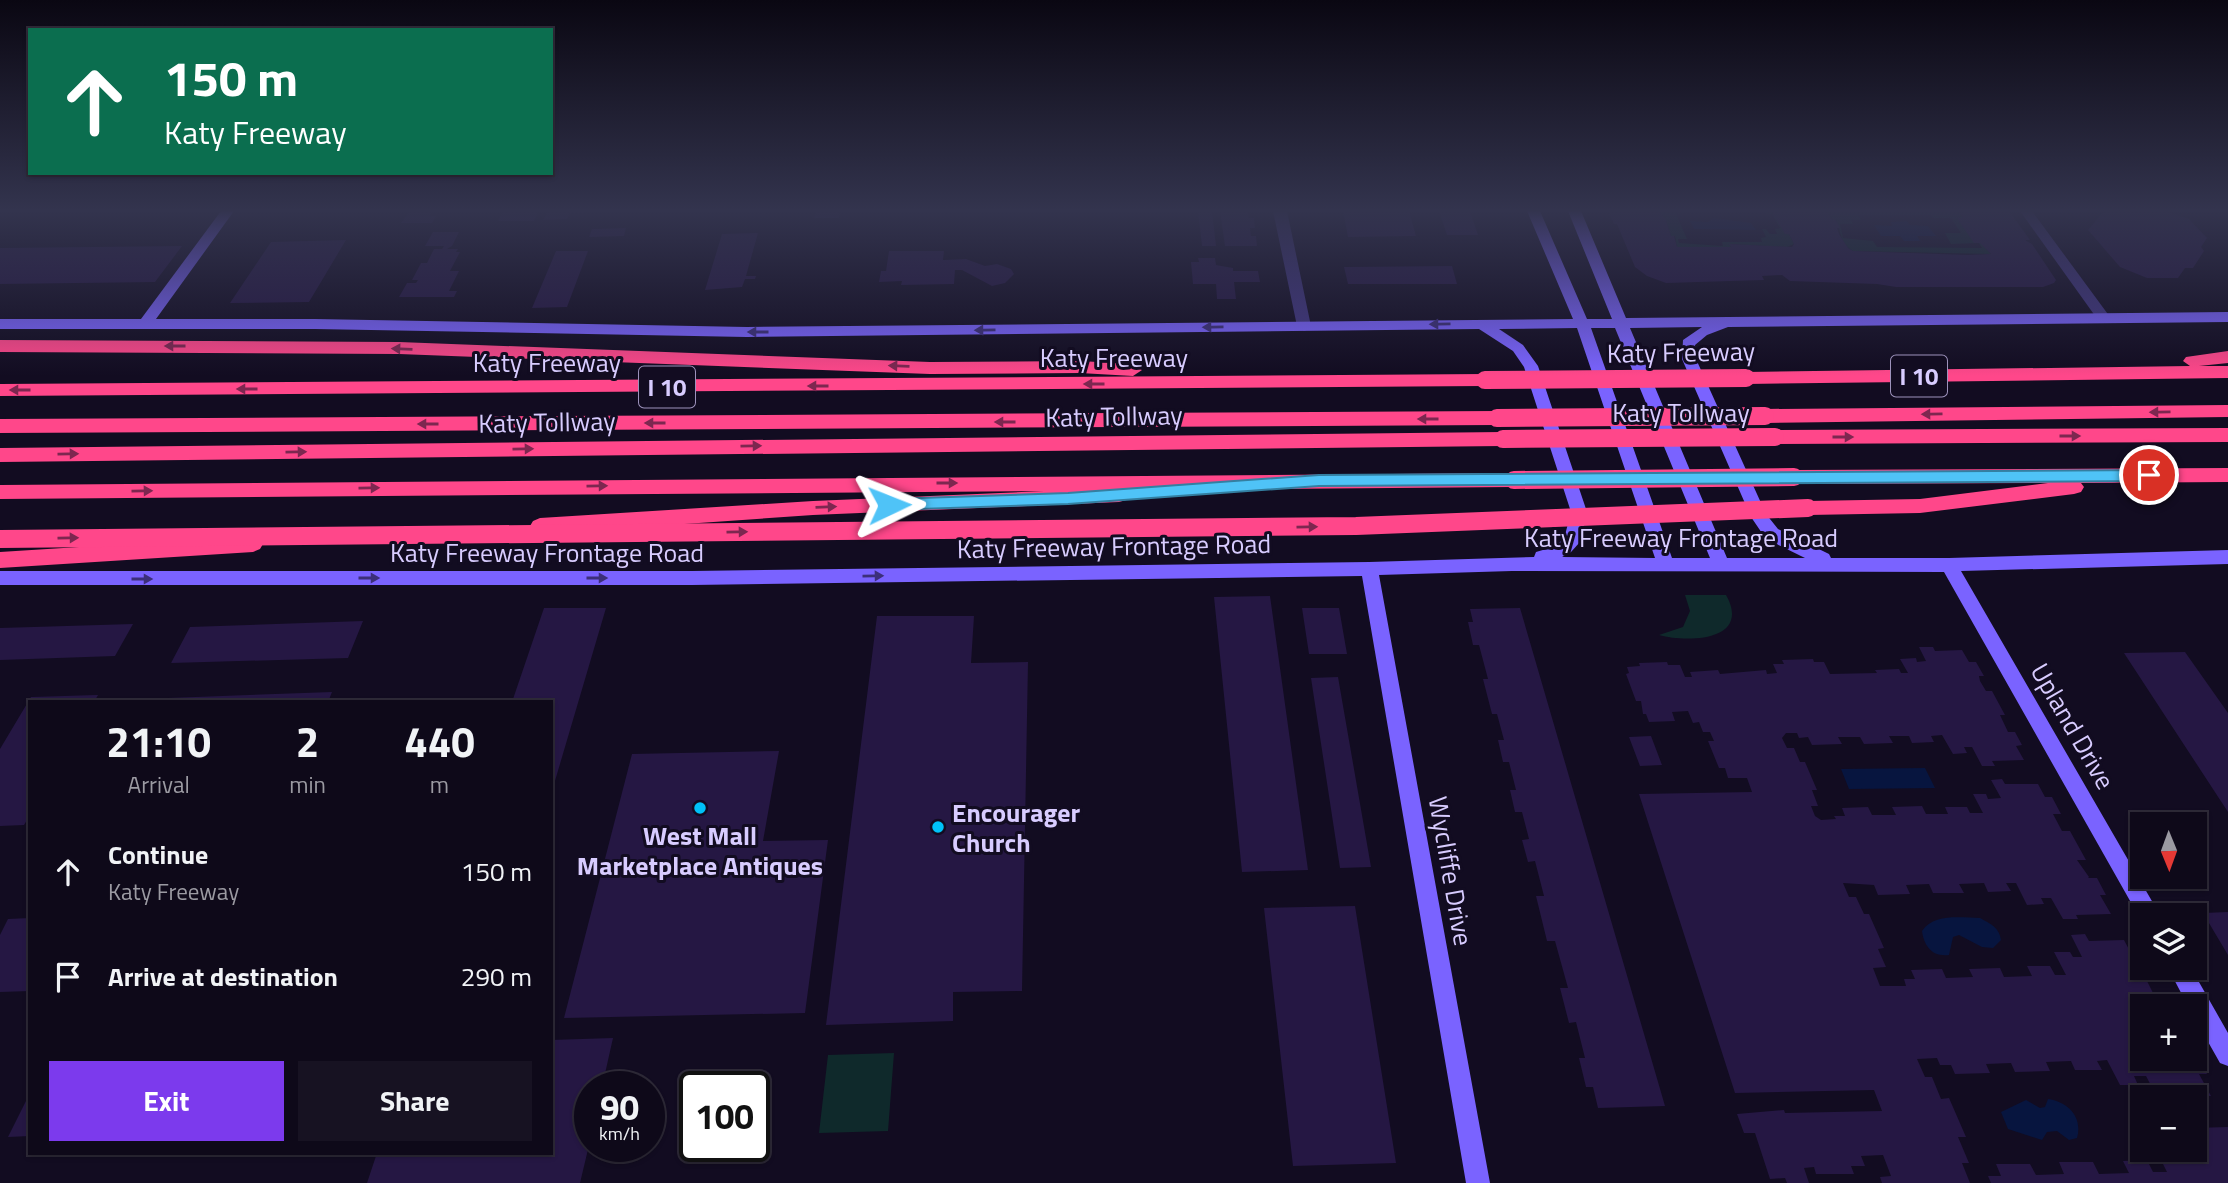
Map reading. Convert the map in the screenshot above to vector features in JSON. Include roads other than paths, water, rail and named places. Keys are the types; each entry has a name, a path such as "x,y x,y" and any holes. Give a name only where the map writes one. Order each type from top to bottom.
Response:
{"highway":[{"path":"0,346 399,348 930,368 1080,367 1334,382"},
{"path":"2093,373 2228,357"},
{"name":"Katy Freeway","path":"0,390 1334,382 2228,372"},
{"name":"Katy Tollway","path":"0,426 2228,411"},
{"name":"Katy Tollway","path":"0,455 1503,439 2228,435"},
{"path":"0,539 1356,526 1920,506 2176,475"},
{"path":"0,492 2228,475"},
{"path":"0,560 813,508 1068,499 1319,481"}],"main road":[{"path":"146,323 187,266"},
{"path":"1557,266 1582,323 1666,564"},
{"path":"1598,266 1721,564"},
{"path":"0,324 146,323 734,332 2228,317"},
{"path":"1734,321 1702,332 1688,344 1689,359 1759,517 1772,534 1796,548 1834,563"},
{"path":"1480,324 1518,348 1531,366 1579,512 1578,534 1562,553 1512,564"},
{"name":"Katy Freeway Frontage Road","path":"0,578 692,578 1369,569 1512,564 1949,565 2228,557"},
{"name":"Upland Drive","path":"1949,565 2142,903"},
{"name":"Wycliffe Drive","path":"1369,569 1478,1183"},
{"path":"2186,980 2228,1055"}],"street":[{"path":"1292,266 1304,326"},
{"path":"2068,266 2103,317"}],"water":[{"path":"1925,768 1935,788 1849,789 1841,769"},
{"path":"1980,918 1994,926 1998,932 2001,940 1993,948 1982,947 1959,935 1953,937 1949,955 1943,955 1930,949 1925,941 1922,931 1933,921"},
{"path":"2048,1099 2062,1103 2076,1117 2077,1138 2069,1140 2057,1131 2047,1132 2042,1140 2008,1129 2001,1112 2026,1100 2040,1108 2045,1107"}],"place":[{"name":"West Mall Marketplace Antiques","path":"700,808"},
{"name":"Encourager Church","path":"938,827"}]}
